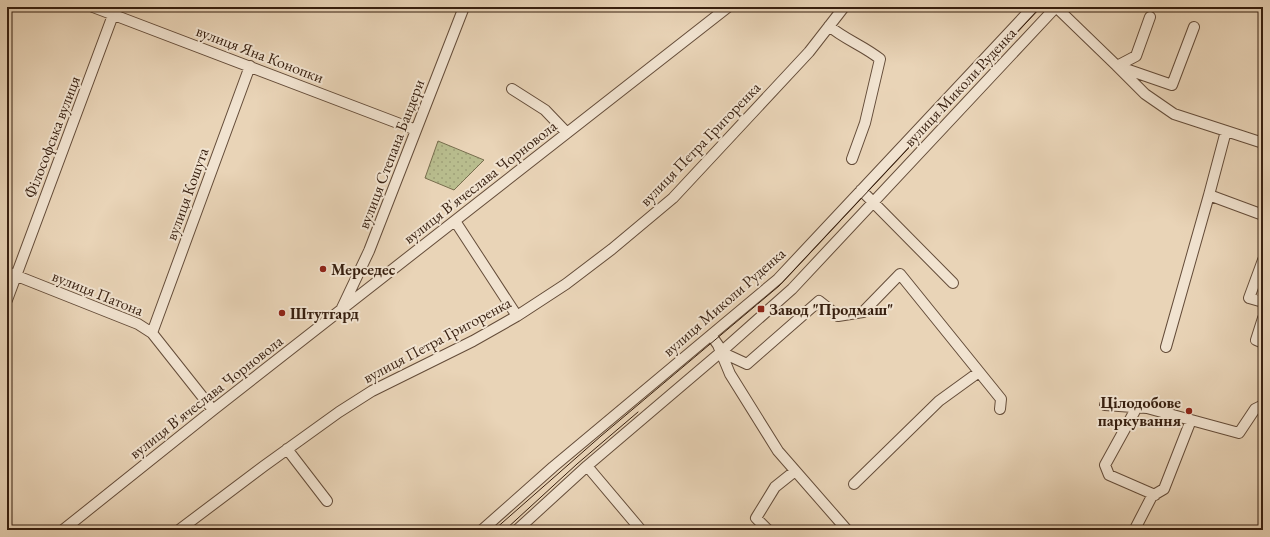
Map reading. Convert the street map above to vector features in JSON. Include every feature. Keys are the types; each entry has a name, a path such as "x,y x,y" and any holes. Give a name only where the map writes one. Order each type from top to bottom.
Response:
{"street":[{"name":"вулиця Яна Конопки","path":"92,7 115,11 250,66 416,130"},
{"name":"вулиця Степана Бандери","path":"341,310 369,251 464,7"},
{"name":"вулиця В'ячеслава Чорновола","path":"63,530 213,410 728,7"},
{"name":"вулиця Петра Григоренка","path":"179,530 339,412 372,391 473,342 517,316 566,284 612,249 673,198 809,52 844,7"},
{"name":"вулиця Миколи Руденка","path":"482,530 553,467 778,279 1033,7"},
{"path":"1056,7 1145,94 1174,114 1226,132 1263,142"},
{"name":"вулиця Миколи Руденка","path":"517,530 586,466 721,352 792,289 1056,7"},
{"name":"Філософська вулиця","path":"7,300 11,273 115,11"},
{"path":"1116,66 1136,56 1150,17"},
{"path":"829,26 840,36 870,51 880,59 865,123 852,158"},
{"path":"1116,66 1172,85 1194,27"},
{"name":"вулиця Кошута","path":"152,333 250,66"},
{"path":"512,89 546,110 566,133"},
{"path":"1166,347 1226,132"},
{"path":"861,190 953,283"},
{"path":"1209,195 1263,215"},
{"path":"455,221 517,316"},
{"path":"1263,260 1249,298 1263,302"},
{"name":"вулиця Патона","path":"11,273 138,324 152,333 213,410"},
{"path":"721,352 747,364 820,301 838,316 863,312 900,274 1001,399 1000,409"},
{"path":"1263,318 1256,340 1263,343"},
{"path":"711,335 721,352 730,374 778,451 847,530"},
{"path":"854,484 939,401 979,372"},
{"path":"1105,405 1147,408 1239,433 1256,409 1263,405"},
{"path":"1137,407 1105,465 1109,475 1155,495"},
{"path":"1136,527 1152,496 1164,489 1191,420"},
{"path":"287,449 327,501"},
{"path":"586,466 641,530"},
{"path":"768,530 756,518 775,487 795,471"}],"green space":[{"path":"438,141 484,160 454,190 425,178"}],"tram line":[{"path":"494,530 601,436 779,286 1041,7"},
{"path":"505,530 577,464 638,412"}],"place":[{"name":"Мерседес","path":"323,269"},
{"name":"Завод \"Продмаш\"","path":"761,309"},
{"name":"Штутгард","path":"282,313"},
{"name":"Цілодобове паркування","path":"1189,411"}]}
